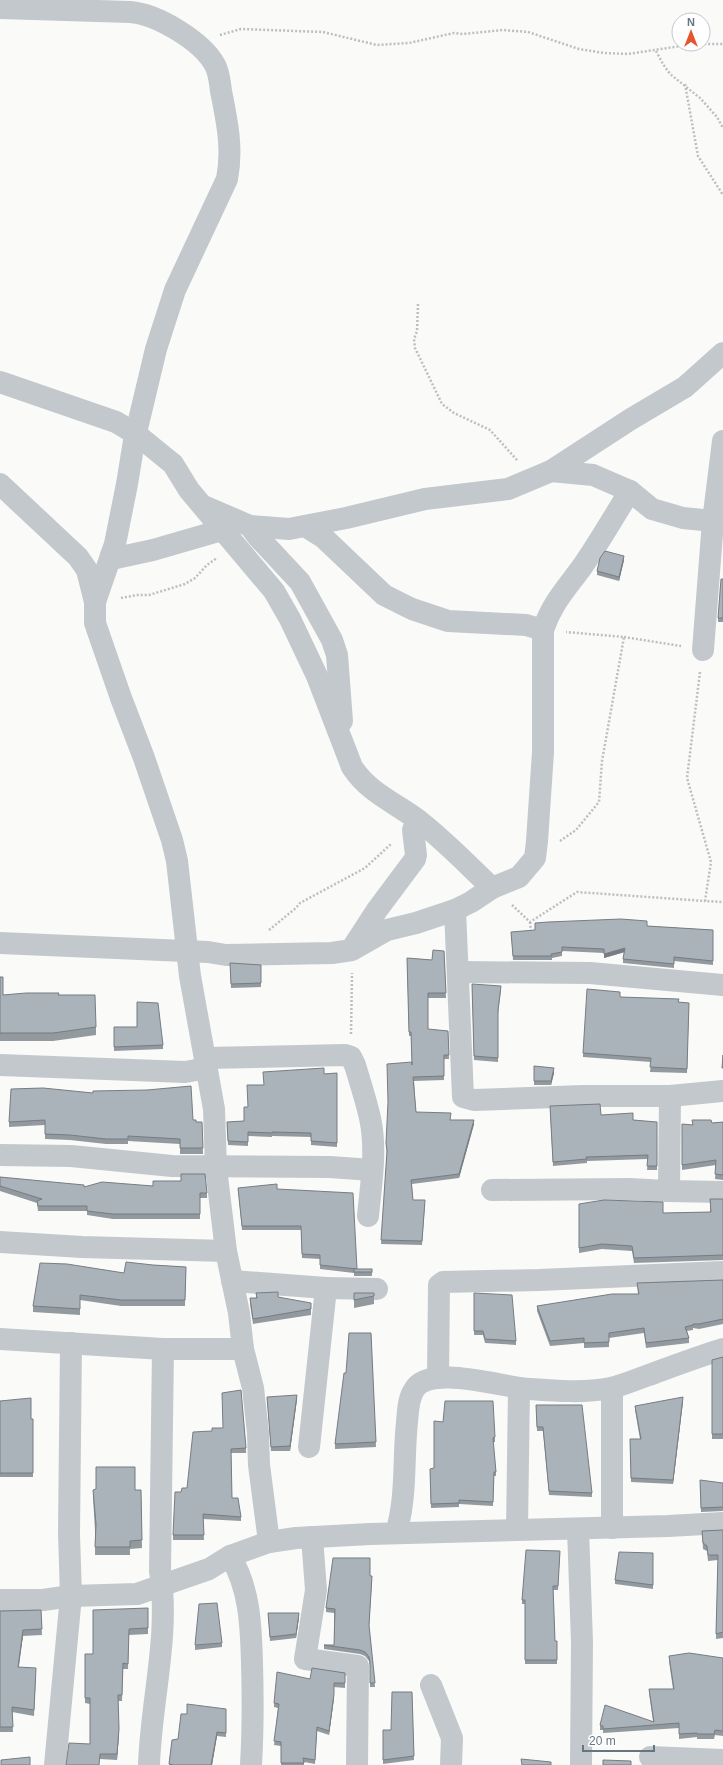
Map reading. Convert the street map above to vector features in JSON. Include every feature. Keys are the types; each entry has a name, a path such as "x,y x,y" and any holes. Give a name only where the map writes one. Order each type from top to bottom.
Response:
{"street":[{"path":"0,8 141,12 156,18 206,52 216,66 230,134 229,168 227,179 175,290 156,349 136,434 115,544 95,602"},
{"path":"203,506 250,526 289,529 346,518 425,499 508,489 543,475 631,419 685,387 723,353"},
{"path":"0,382 116,422 136,434 173,464 189,490 274,591 290,619 317,676 352,767 360,779 492,888"},
{"path":"703,650 718,521 723,441"},
{"path":"543,475 592,474 630,491 652,509 683,518 718,521"},
{"path":"0,484 78,557 87,570 95,602 95,623 172,840 182,895 190,976 214,1109 216,1168 226,1251 240,1313 243,1348 253,1388 258,1433 259,1465 269,1542"},
{"path":"0,943 226,954 332,953 352,950 388,930 416,923 455,910 471,902 492,888 519,877 535,858 543,752 543,630 560,594 582,567 630,491"},
{"path":"250,526 258,537 300,582 332,640 337,656 342,720 356,761 373,790"},
{"path":"305,526 324,538 384,595 412,609 448,621 526,625 543,630"},
{"path":"111,555 116,558 153,550 222,530"},
{"path":"352,950 376,910 415,859 416,825"},
{"path":"455,910 459,972 463,1097 474,1100 583,1096 670,1096 723,1091"},
{"path":"459,972 590,973 723,985"},
{"path":"0,1065 185,1072 206,1063 345,1055 351,1056 355,1065 370,1119 372,1139 372,1170 368,1216"},
{"path":"669,1191 670,1096"},
{"path":"0,1155 71,1156 172,1166 216,1168 330,1167 372,1170"},
{"path":"492,1190 629,1189 723,1192"},
{"path":"0,1242 82,1247 226,1251"},
{"path":"438,1377 439,1285 443,1282 539,1280 723,1272"},
{"path":"232,1281 377,1290"},
{"path":"308,1447 326,1288"},
{"path":"0,1339 163,1349 243,1348"},
{"path":"55,1765 71,1596 69,1534 71,1343"},
{"path":"149,1765 161,1635 162,1585 160,1570 163,1349"},
{"path":"396,1533 401,1515 403,1498 406,1438 411,1395 417,1385 429,1379 438,1377 456,1378 519,1388 584,1391 612,1388 723,1349"},
{"path":"517,1530 519,1388"},
{"path":"612,1388 612,1528"},
{"path":"0,1600 43,1600 71,1596 137,1594 209,1569 230,1556 269,1542 312,1537 396,1533 612,1528 723,1523"},
{"path":"578,1529 582,1642 581,1765"},
{"path":"312,1537 316,1590 305,1659 358,1666 357,1765"},
{"path":"230,1556 239,1570 245,1590 251,1632 254,1713 251,1765"},
{"path":"431,1685 452,1738 451,1765"},
{"path":"650,1757 723,1760"}],"path":[{"path":"200,48 222,33 241,29 323,32 377,45 409,43 454,33 463,34 503,30 528,32 579,49 604,53 628,54 656,51 694,44 723,44"},
{"path":"656,51 670,74 685,84 704,103 717,117 723,128"},
{"path":"685,84 698,156 723,195"},
{"path":"418,304 417,331 414,339 416,348 442,404 454,413 490,430 543,475"},
{"path":"95,602 137,594 149,594 185,584 194,578 207,565 236,546"},
{"path":"543,630 624,637 703,650 687,778 712,862 705,901"},
{"path":"535,858 576,830 599,802 602,761 624,637"},
{"path":"263,935 296,908 300,902 365,868 395,841 416,825"},
{"path":"492,888 530,922 577,892 723,902"},
{"path":"351,1056 352,950"}],"building":[{"path":"605,551 624,556 619,577 597,571 600,558"},
{"path":"721,579 723,579 723,618 718,618"},
{"path":"621,919 647,921 647,926 713,930 713,961 674,957 674,964 623,959 625,948 604,954 604,949 562,947 562,952 551,954 552,956 513,956 511,932 535,930 535,923"},
{"path":"433,950 444,951 446,993 428,993 428,1029 448,1031 449,1055 444,1055 444,1076 413,1077 416,1112 451,1113 450,1120 474,1120 459,1174 411,1180 413,1200 425,1200 422,1241 381,1240 387,1151 387,1064 412,1062 411,1032 409,1032 407,958 432,960"},
{"path":"230,963 261,965 261,983 231,984"},
{"path":"0,977 3,977 3,995 59,993 58,995 95,995 96,1027 53,1033 0,1033"},
{"path":"472,984 501,986 498,1010 498,1058 474,1056"},
{"path":"587,989 620,992 620,997 679,999 678,1002 689,1003 687,1069 650,1067 651,1058 583,1053"},
{"path":"137,1002 158,1003 163,1045 114,1047 114,1027 137,1027"},
{"path":"534,1066 554,1068 551,1081 534,1081"},
{"path":"324,1068 324,1074 337,1073 337,1143 311,1141 311,1133 272,1132 248,1132 248,1142 228,1141 227,1122 244,1121 244,1107 248,1107 247,1085 264,1085 263,1072"},
{"path":"191,1086 193,1120 196,1120 196,1122 202,1122 203,1148 180,1148 180,1139 128,1136 128,1139 106,1139 45,1134 45,1120 9,1122 11,1089 43,1088 93,1093 93,1091 147,1090"},
{"path":"600,1104 601,1115 633,1113 633,1120 657,1122 657,1166 647,1166 648,1155 586,1157 587,1159 553,1162 550,1106"},
{"path":"692,1120 711,1120 712,1123 723,1122 723,1175 715,1174 716,1160 682,1165 682,1124 693,1125"},
{"path":"181,1174 205,1174 207,1193 200,1193 200,1214 113,1214 87,1211 87,1206 38,1206 37,1201 42,1199 0,1186 0,1177 84,1185 84,1187 102,1182 153,1186 153,1181 181,1181"},
{"path":"277,1184 277,1189 353,1193 357,1269 320,1265 320,1255 302,1254 301,1226 242,1226 238,1188"},
{"path":"710,1199 723,1199 723,1255 634,1258 632,1246 602,1244 579,1248 579,1204 604,1200 663,1202 663,1213 711,1212"},
{"path":"126,1262 186,1267 185,1300 121,1300 80,1295 80,1309 33,1306 40,1263 67,1264 124,1273"},
{"path":"354,1269 372,1269 372,1272 354,1272"},
{"path":"723,1280 723,1319 693,1324 685,1327 689,1338 646,1343 644,1328 609,1333 609,1342 584,1343 584,1338 550,1341 537,1306 612,1294 639,1294 637,1283"},
{"path":"278,1292 278,1297 311,1303 311,1309 253,1319 250,1298 257,1298 256,1293"},
{"path":"354,1293 374,1293 374,1296 354,1300"},
{"path":"474,1293 512,1295 516,1341 485,1339 483,1331 474,1331"},
{"path":"349,1333 371,1333 376,1442 335,1444 344,1373 346,1373"},
{"path":"723,1357 723,1434 712,1434 712,1360"},
{"path":"241,1390 246,1448 231,1449 232,1498 238,1498 241,1517 203,1514 204,1535 173,1535 175,1492 181,1492 182,1488 187,1488 193,1432 212,1431 212,1428 223,1428 222,1393"},
{"path":"297,1395 290,1446 271,1447 267,1397"},
{"path":"683,1397 673,1480 631,1478 630,1439 641,1439 635,1406"},
{"path":"31,1398 31,1419 33,1419 33,1473 0,1473 0,1401"},
{"path":"445,1401 493,1401 495,1437 493,1438 496,1472 494,1472 493,1502 459,1500 459,1503 431,1504 430,1469 434,1468 434,1421 443,1422"},
{"path":"536,1405 582,1405 592,1493 549,1491 543,1427 537,1427"},
{"path":"96,1467 135,1467 135,1490 141,1490 142,1540 130,1541 130,1547 95,1547 96,1524 93,1490 96,1489"},
{"path":"700,1480 723,1483 723,1507 701,1508"},
{"path":"723,1530 723,1632 716,1634 718,1555 708,1555 707,1546 703,1543 702,1531"},
{"path":"526,1550 560,1551 558,1586 553,1586 557,1660 525,1660 525,1600 522,1600"},
{"path":"619,1552 653,1553 653,1585 615,1580"},
{"path":"333,1558 370,1558 370,1576 372,1576 369,1625 375,1683 370,1683 370,1662 369,1657 365,1652 324,1645 334,1645 335,1609 326,1608"},
{"path":"217,1603 222,1643 195,1645 199,1604"},
{"path":"148,1608 148,1628 129,1629 128,1664 123,1663 122,1695 118,1695 119,1729 117,1754 100,1754 99,1765 66,1765 69,1743 90,1744 90,1698 85,1698 85,1654 93,1654 93,1610"},
{"path":"41,1610 42,1629 23,1630 18,1667 36,1668 34,1710 12,1707 13,1727 0,1727 0,1611"},
{"path":"268,1613 299,1613 296,1634 270,1637"},
{"path":"689,1653 723,1658 723,1731 715,1730 714,1734 679,1734 679,1723 603,1729 603,1726 600,1725 605,1705 654,1722 649,1689 674,1689 669,1656"},
{"path":"312,1668 345,1673 345,1683 334,1683 329,1731 317,1727 315,1760 303,1758 304,1763 281,1763 281,1742 274,1741 279,1704 274,1703 277,1672 310,1679"},
{"path":"392,1692 412,1692 414,1756 383,1760 383,1730 391,1730"},
{"path":"187,1704 226,1709 226,1733 217,1732 211,1765 169,1764 172,1740 178,1739 181,1714 187,1714"},
{"path":"30,1757 30,1765 1,1765 1,1760"},
{"path":"521,1759 551,1762 551,1765 522,1765"},
{"path":"603,1760 631,1761 631,1765 603,1765"}]}
